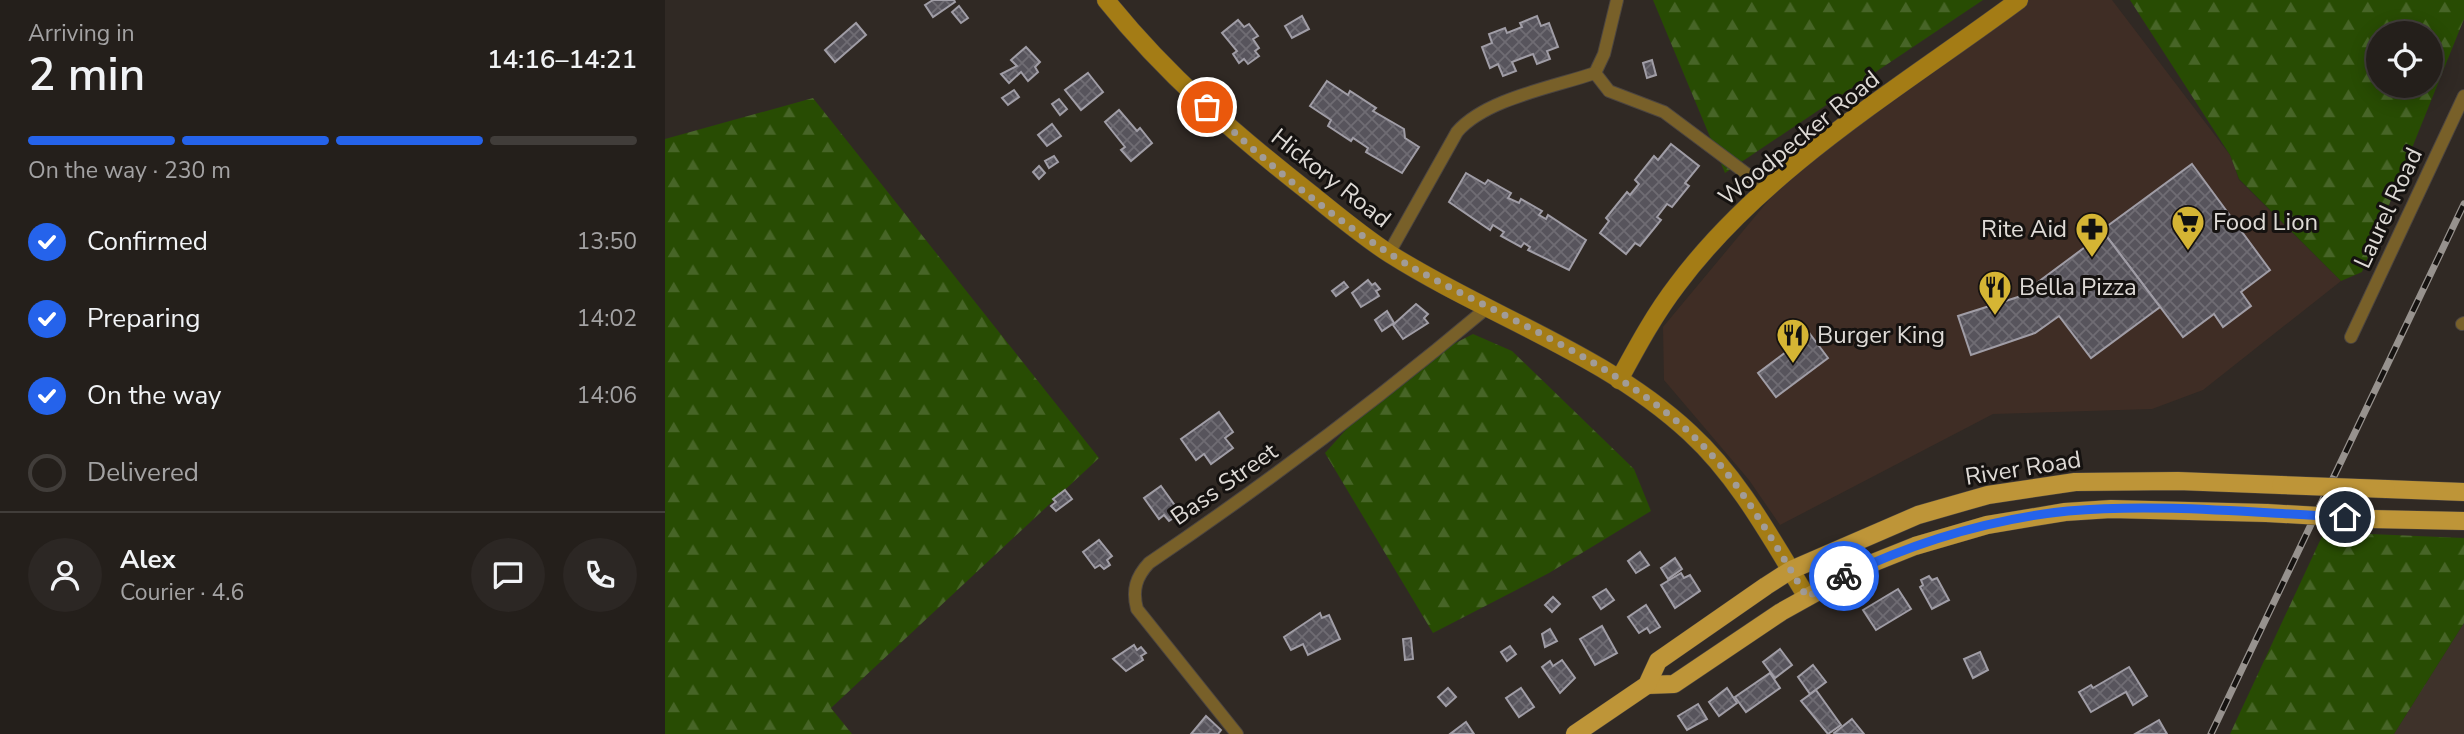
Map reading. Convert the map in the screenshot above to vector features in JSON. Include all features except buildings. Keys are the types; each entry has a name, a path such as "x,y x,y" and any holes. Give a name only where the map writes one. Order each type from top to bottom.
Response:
{"main road":[{"name":"Hickory Road","path":"1107,0 1153,54 1224,123 1389,253 1619,380"},
{"name":"Woodpecker Road","path":"1619,380 1652,320 1678,283 1719,235 1767,189 1836,134 2019,0"},
{"path":"1619,380 1668,413 1705,449 1746,500 1807,597"},
{"name":"River Road","path":"1575,734 1647,685 1658,662 1791,570 1918,515 2019,489 2107,481 2464,492"},
{"name":"River Road","path":"1647,685 1674,684 1807,597 1860,568 1915,546 2030,517 2111,509 2464,521"}],"street":[{"path":"1389,253 1457,132 1469,118 1491,107 1595,73 1604,54 1617,0"},
{"path":"1595,73 1609,91 1664,112 1767,189"},
{"name":"Laurel Road","path":"2350,337 2464,96"},
{"name":"Bass Street","path":"1237,734 1136,609 1134,586 1140,573 1149,563 1242,499 1405,377 1488,307"}],"shaded area":[{"path":"2018,0 2112,0 2230,155 2239,180 2341,281 2203,390 2152,409 1993,414 1780,525 1749,480 1664,380 1663,327 1803,159"},
{"path":"2464,623 2464,734 2394,734"}],"green space":[{"path":"1653,0 1983,0 1725,173"},
{"path":"2130,0 2464,0 2464,19 2443,71 2443,21 2366,21 2366,98 2432,98 2362,272 2341,281 2239,179 2230,155"},
{"path":"813,98 1099,458 831,708 852,734 665,734 665,139"},
{"path":"1473,334 1512,351 1634,469 1651,511 1549,573 1433,633 1325,453 1397,373"},
{"path":"2324,532 2464,538 2464,623 2394,734 2230,734"}],"railway":[{"path":"2211,734 2464,204"}],"way so far":[{"path":"1207,107 1270,162 1389,253 1546,337 1619,380 1668,413 1721,466 1753,510 1807,597 1844,576"}],"place":[{"name":"Food Lion","path":"2188,252"},
{"name":"Rite Aid","path":"2092,259"},
{"name":"Bella Pizza","path":"1995,317"},
{"name":"Burger King","path":"1793,365"}],"route":[{"path":"1844,576 1931,541 1987,525 2065,512 2167,509 2345,517"}]}
